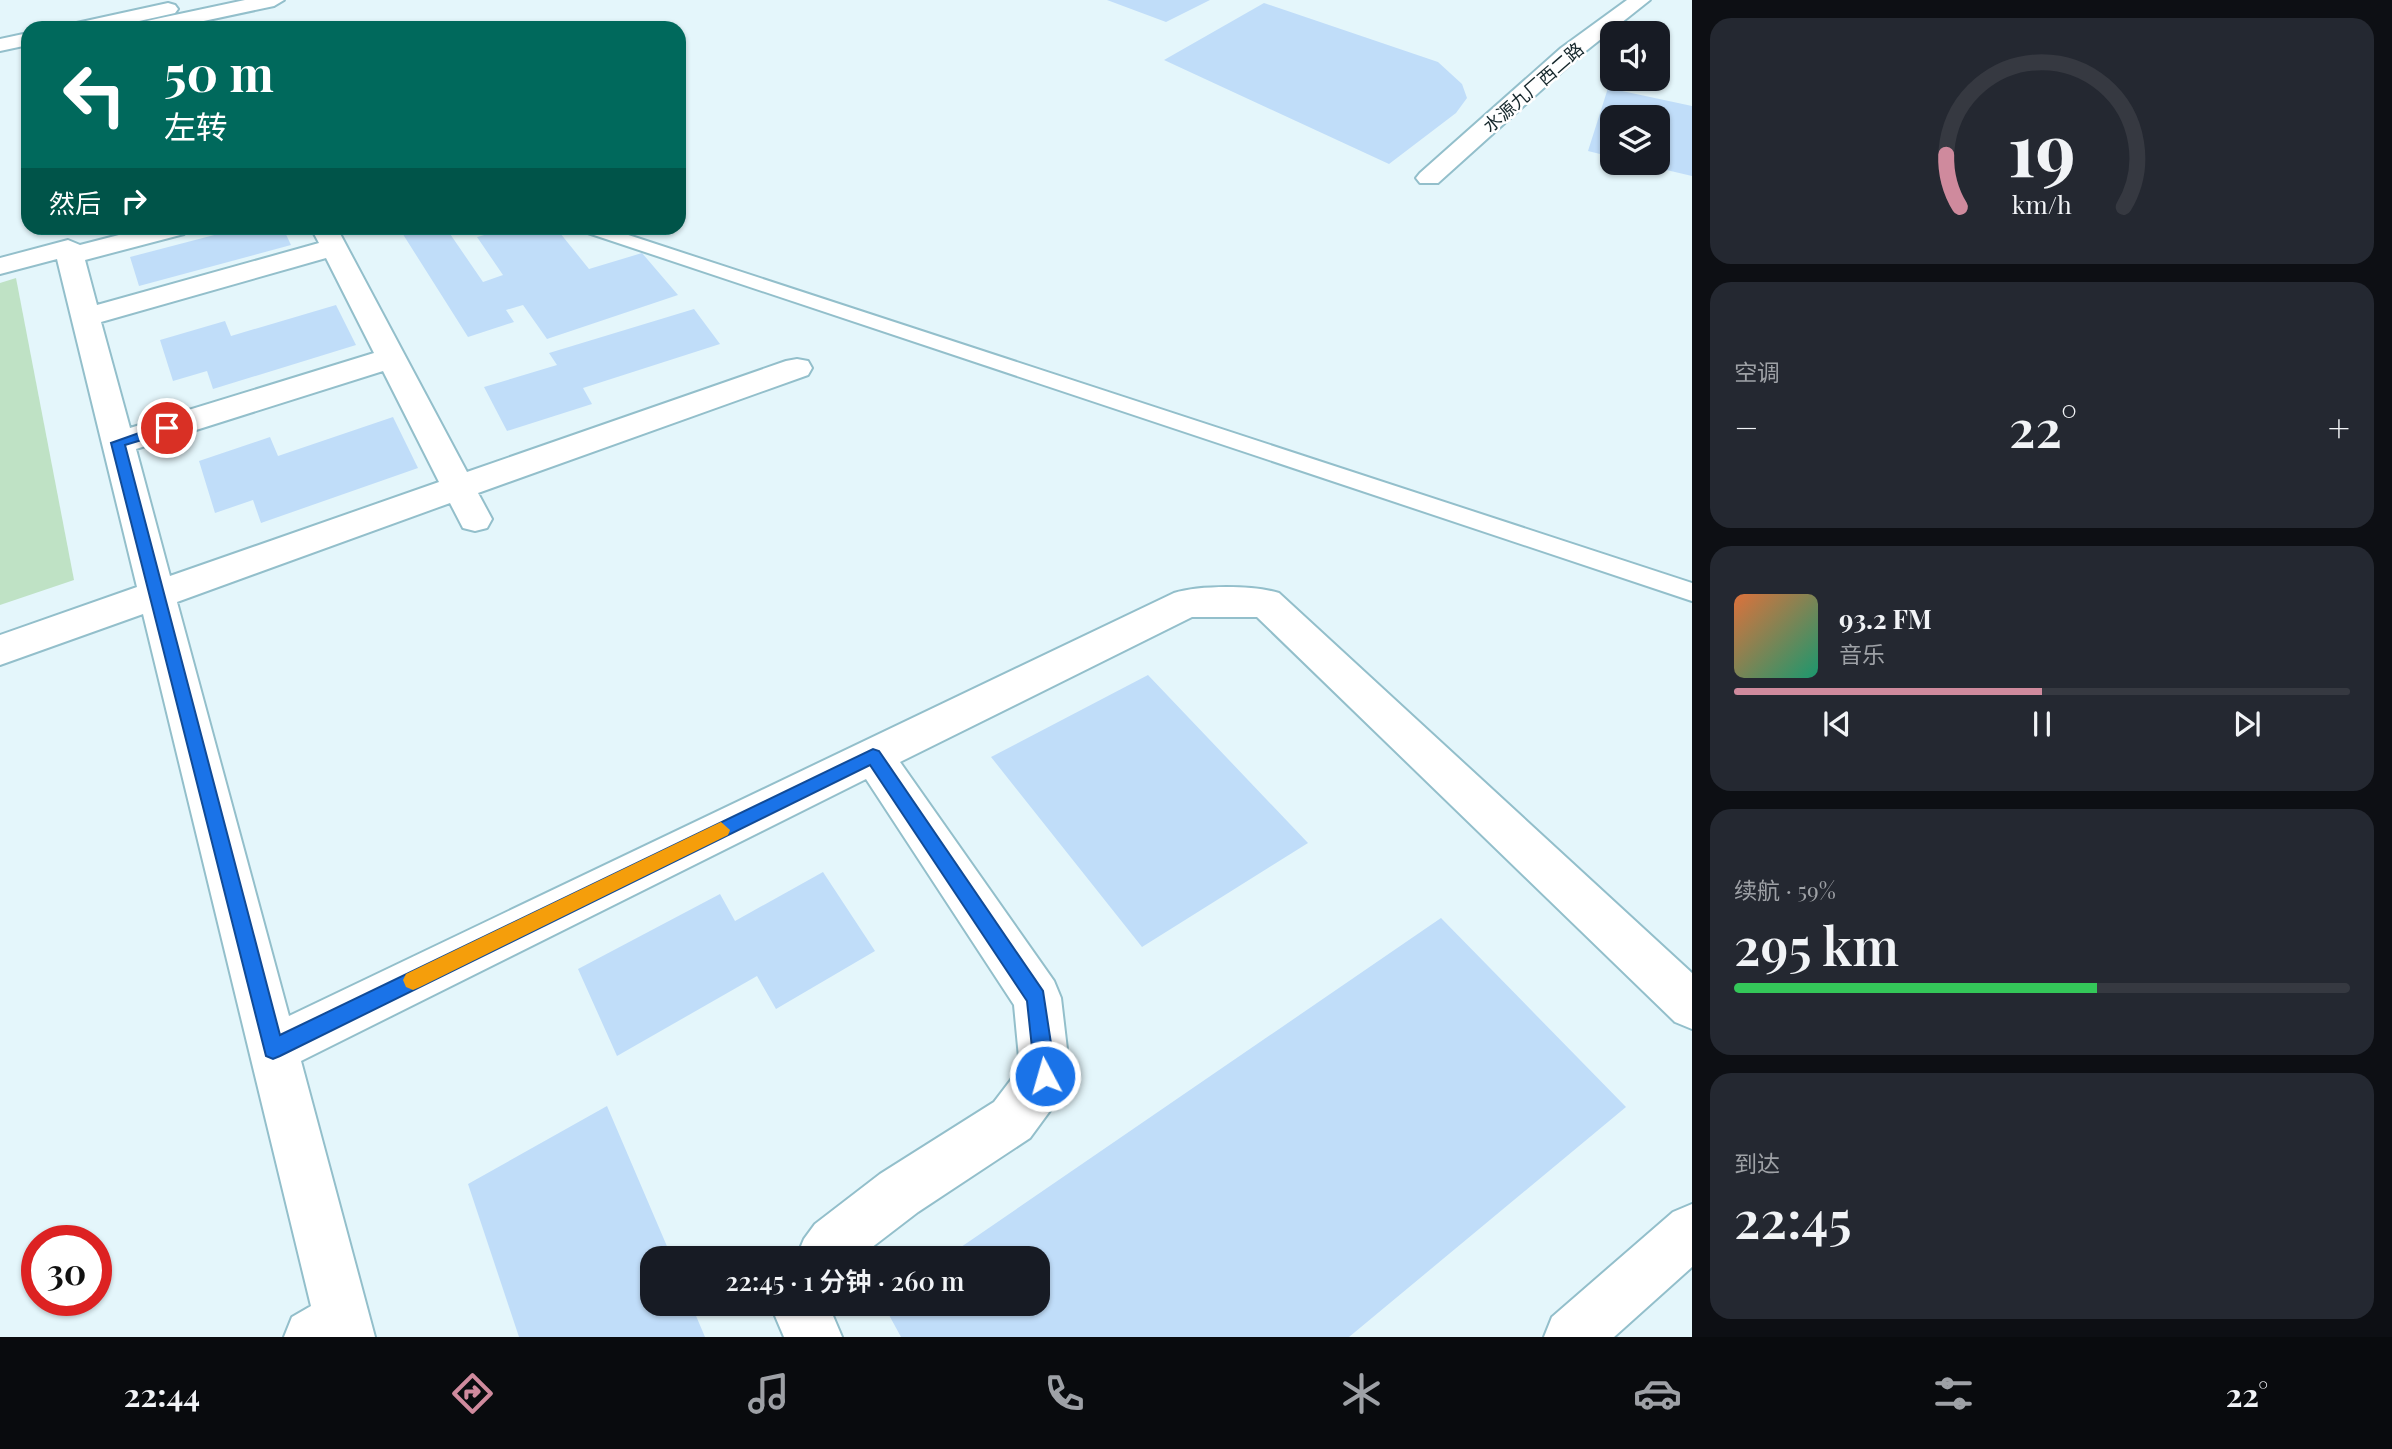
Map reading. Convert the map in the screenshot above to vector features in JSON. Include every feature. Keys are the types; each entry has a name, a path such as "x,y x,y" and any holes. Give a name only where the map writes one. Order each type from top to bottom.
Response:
{"street":[{"path":"112,21 211,0"},
{"path":"175,21 274,0"},
{"name":"水源九厂西二路","path":"1429,178 1569,53 1640,0"},
{"path":"0,45 21,43"},
{"path":"0,58 21,46"},
{"path":"70,256 150,235"},
{"path":"86,317 330,237 474,519"},
{"path":"0,265 68,248 273,1049 334,1331"},
{"path":"118,443 391,358"},
{"path":"0,650 797,368"},
{"path":"273,1049 1187,603 1266,603 1692,1004"},
{"path":"831,1246 900,1193 1013,1120 1045,1076 1037,998 873,756"},
{"path":"1572,1337 1692,1231"},
{"path":"804,1316 814,1337"}],"lane":[{"path":"612,235 1692,592"}],"green space":[{"path":"16,278 74,580 0,605 0,283"}],"building":[{"path":"1107,0 1210,0 1166,22"},
{"path":"1264,3 1438,62 1462,84 1467,98 1456,113 1389,164 1164,60"},
{"path":"1607,91 1622,91 1692,106 1692,176 1670,171 1670,105 1603,105"},
{"path":"1600,113 1600,154 1588,151"},
{"path":"214,235 286,235 291,245 139,286 130,257"},
{"path":"403,235 451,235 483,282 503,275 477,237 562,235 589,269 642,253 678,295 547,339 523,305 506,310 514,322 468,337"},
{"path":"336,305 356,345 213,389 207,371 173,381 160,340 225,321 231,336"},
{"path":"694,309 720,344 583,388 592,404 507,431 484,387 557,365 549,353"},
{"path":"393,417 418,468 261,523 253,500 215,513 199,461 270,437 278,456"},
{"path":"1148,675 1308,843 1142,947 991,757"},
{"path":"823,872 875,951 776,1009 757,976 617,1056 578,969 720,894 735,921"},
{"path":"1441,918 1626,1107 1349,1337 901,1337 890,1316 1050,1316 1050,1246 963,1246"},
{"path":"607,1106 667,1246 640,1246 640,1316 696,1316 705,1337 519,1337 468,1184"}],"slow traffic":[{"path":"413,980 721,830"}],"route":[{"path":"167,428 118,443 273,1049 873,756 1037,998 1045,1076"}]}
